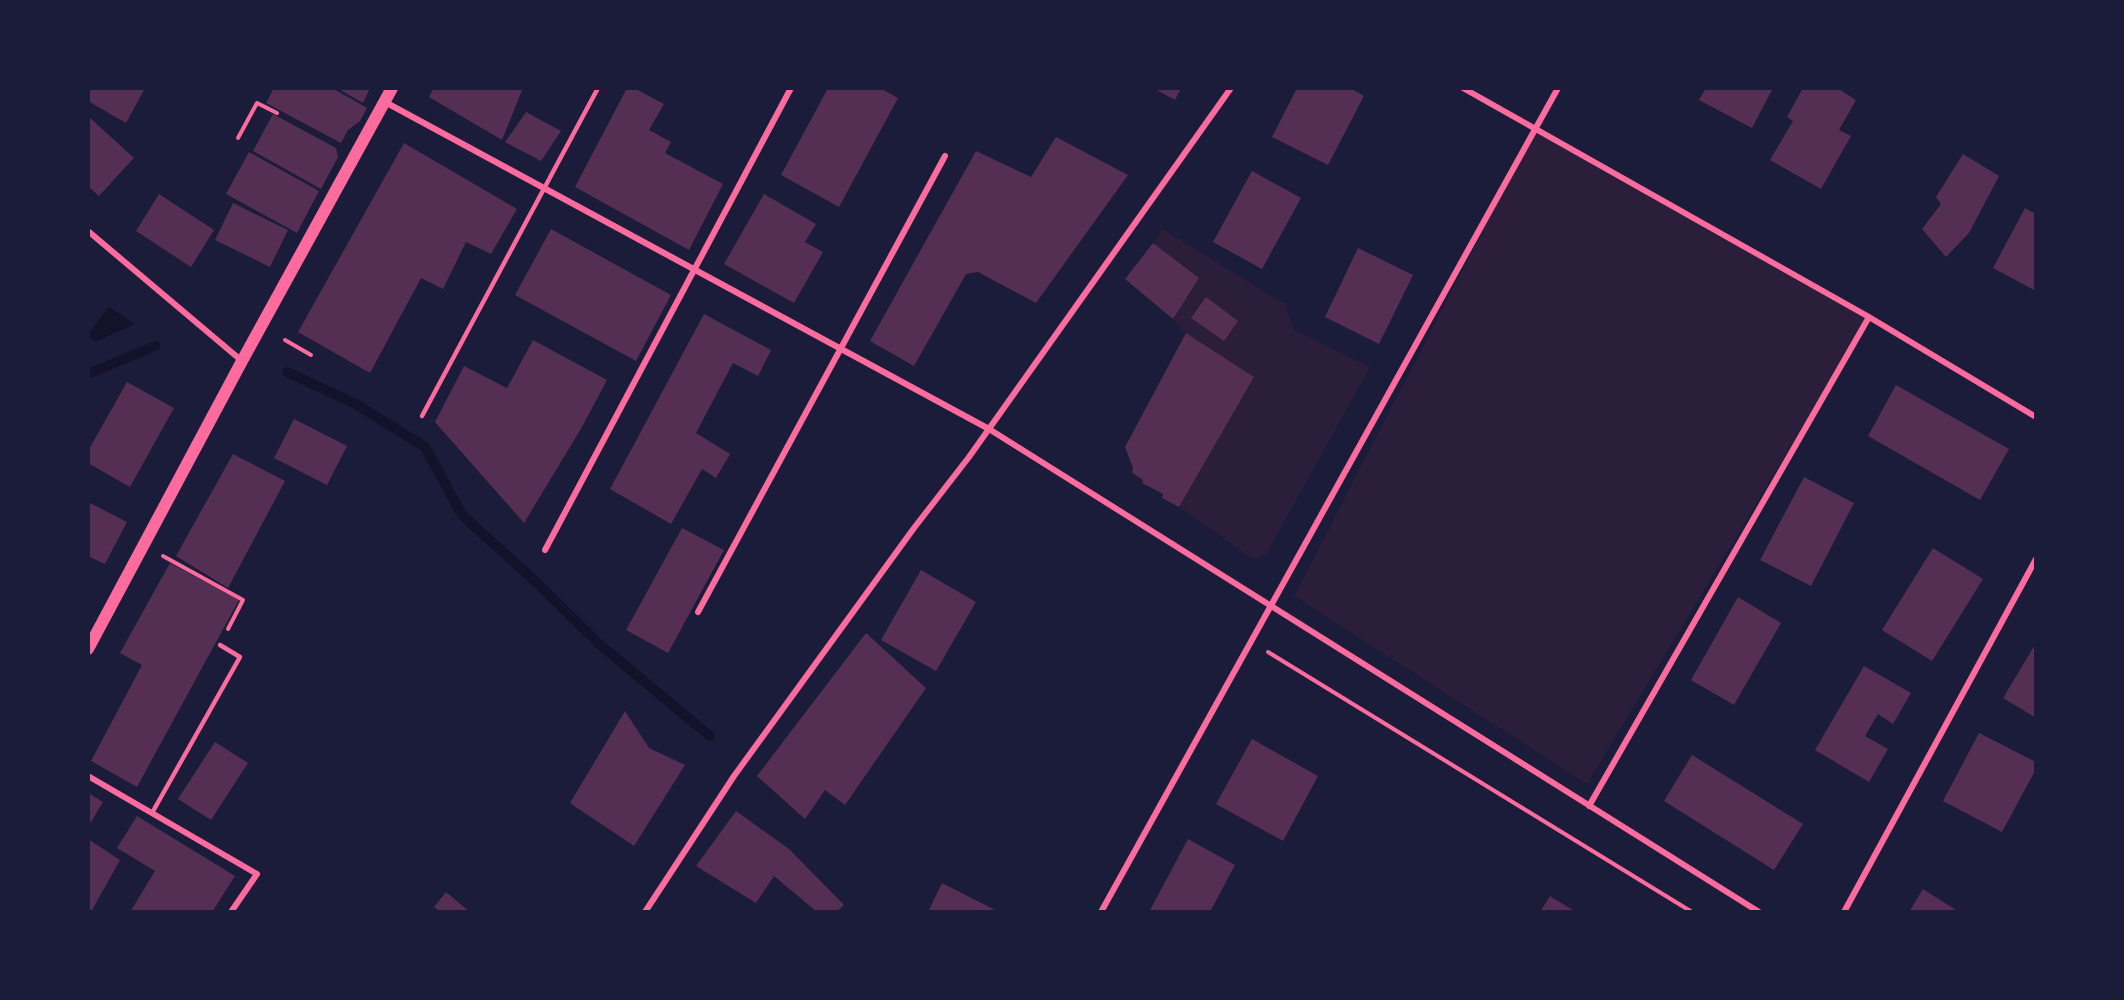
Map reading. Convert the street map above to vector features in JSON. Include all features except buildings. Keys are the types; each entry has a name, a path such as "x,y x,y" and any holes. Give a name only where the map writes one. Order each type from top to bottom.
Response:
{"main road":[{"path":"88,648 392,88"}],"street":[{"path":"545,550 791,88"},
{"path":"645,912 734,776 989,429 1231,88"},
{"path":"1463,88 1869,317 2036,417"},
{"path":"1101,912 1558,88"},
{"path":"385,102 989,429 1759,912"},
{"path":"698,612 945,156"},
{"path":"88,231 242,361"},
{"path":"1589,806 1869,317"},
{"path":"1844,912 2036,559"},
{"path":"88,776 257,874 231,912"}],"lane":[{"path":"422,416 598,88"},
{"path":"152,813 240,657 220,645"}],"path":[{"path":"238,138 257,103 277,113"},
{"path":"285,340 311,355"},
{"path":"144,545 243,600 220,645"},
{"path":"1250,641 1692,912"}],"shaded area":[{"path":"1535,130 1869,317 1587,784 1294,596"},
{"path":"1162,229 1285,304 1294,330 1370,367 1268,551 1260,558 1253,559 1179,507 1254,377 1186,333 1173,319 1199,278 1153,243"},
{"path":"109,307 135,324 95,342 89,337 89,333"}],"waterway":[{"path":"88,374 155,346"},
{"path":"287,372 356,404 425,447 462,515 535,581 597,642 710,736"}]}
